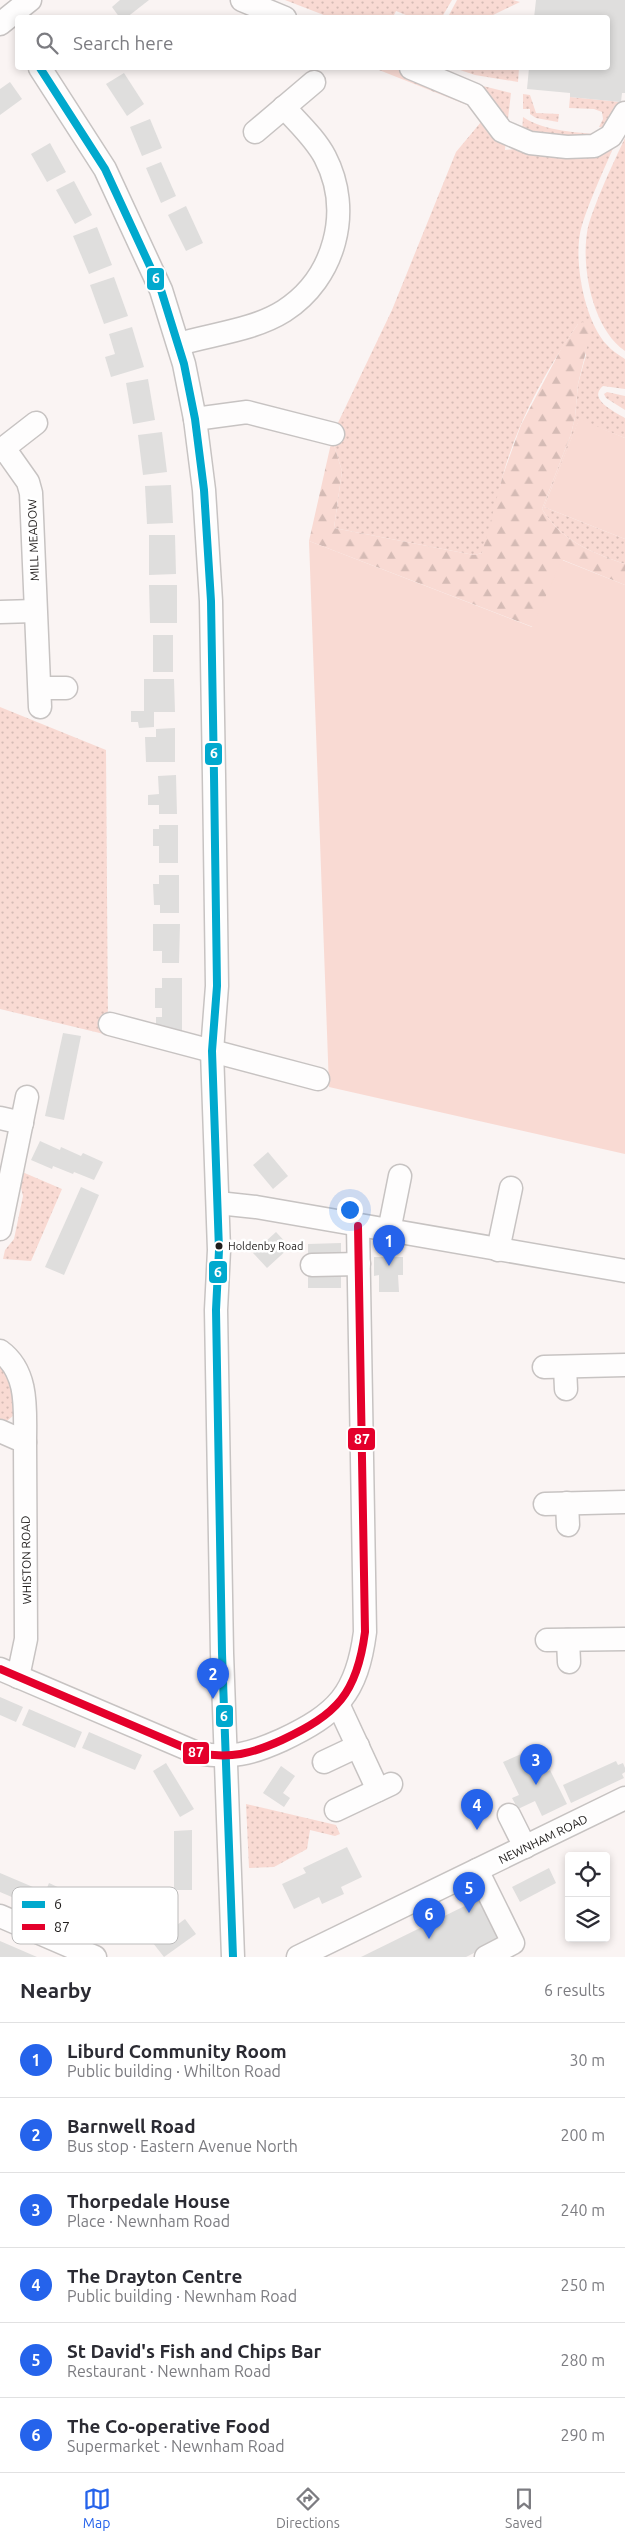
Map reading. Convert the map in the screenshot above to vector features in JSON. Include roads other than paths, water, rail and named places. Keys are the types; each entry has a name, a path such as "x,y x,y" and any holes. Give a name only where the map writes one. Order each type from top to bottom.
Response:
{"street":[{"path":"17,15 30,0"},
{"path":"242,0 279,15"},
{"path":"41,70 87,139 117,193 161,290 179,344 195,419 205,500 212,646 217,986 212,1051 220,1250 216,1310 224,1756 231,1871 233,1957"},
{"path":"416,70 475,95 502,131 530,143 567,147 594,146 611,136 618,129 625,112"},
{"path":"255,132 314,82"},
{"path":"179,344 260,322 284,311 312,285 331,253 339,216 336,186 321,150 284,107"},
{"path":"195,419 247,412 333,434"},
{"name":"MILL MEADOW","path":"36,423 2,449 28,482 31,493 40,698 66,688"},
{"path":"0,612 35,611"},
{"path":"110,1024 318,1079"},
{"path":"0,1229 11,1120 27,1097"},
{"path":"389,1231 400,1176"},
{"path":"498,1250 511,1188"},
{"path":"218,1203 256,1207 625,1271"},
{"path":"9,1673 197,1753 224,1756 241,1755 263,1748 317,1722 338,1704 358,1670 364,1632 358,1226"},
{"path":"312,1266 359,1264"},
{"name":"WHISTON ROAD","path":"0,1351 15,1367 23,1386 25,1442 26,1639 23,1664 9,1673"},
{"path":"558,1374 625,1365"},
{"path":"0,1431 25,1442"},
{"path":"560,1511 625,1502"},
{"path":"569,1662 558,1640 625,1638"},
{"path":"338,1704 358,1746 384,1787 345,1806"},
{"path":"324,1762 358,1746"},
{"name":"NEWNHAM ROAD","path":"298,1957 325,1951 477,1870 521,1831 625,1798"},
{"path":"477,1870 513,1943 486,1957"},
{"path":"0,1916 12,1921"},
{"path":"65,1944 95,1957"}],"place":[{"name":"Holdenby Road","path":"219,1246"},
{"name":"Liburd Community Room","path":"389,1266"},
{"name":"Barnwell Road","path":"213,1699"},
{"name":"Thorpedale House","path":"536,1785"},
{"name":"The Drayton Centre","path":"477,1830"},
{"name":"St David's Fish and Chips Bar","path":"469,1913"},
{"name":"The Co-operative Food","path":"429,1939"}]}
